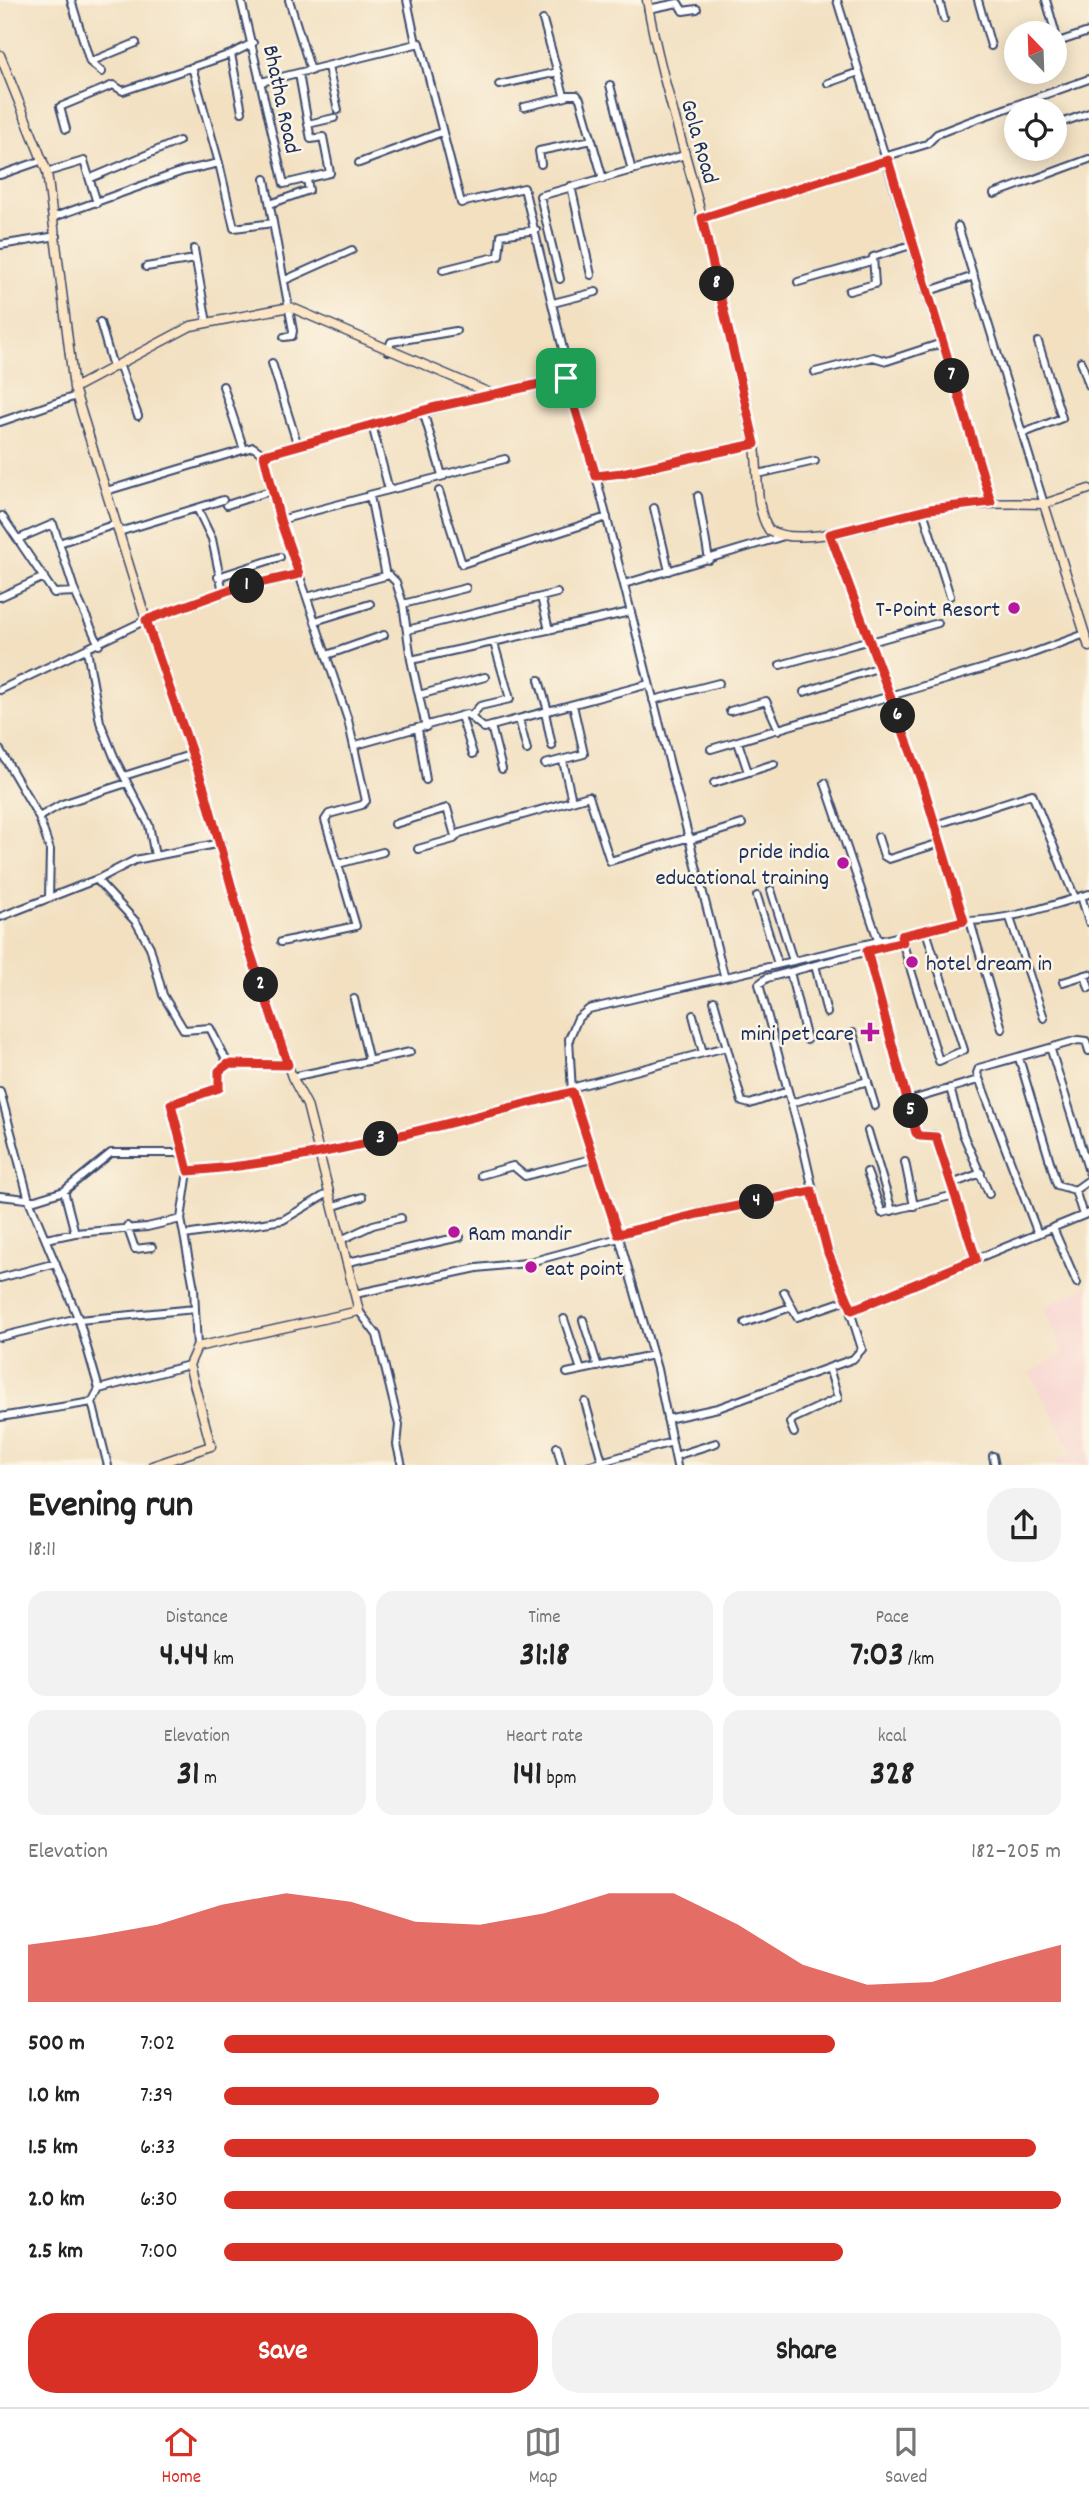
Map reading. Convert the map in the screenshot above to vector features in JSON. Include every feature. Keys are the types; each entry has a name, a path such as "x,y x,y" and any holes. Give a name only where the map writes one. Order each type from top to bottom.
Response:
{"street":[{"path":"71,0 90,62 102,72"},
{"name":"Bhatha Road","path":"241,0 283,182 307,180"},
{"path":"289,0 311,71"},
{"path":"407,0 416,43 423,48 461,203 524,188 569,374 566,378 607,517 724,975"},
{"path":"837,0 888,158 991,502"},
{"path":"939,0 944,19"},
{"path":"978,0 991,46"},
{"path":"1046,0 1052,21"},
{"path":"648,5 678,2 683,11 697,9"},
{"name":"Gola Road","path":"648,5 657,55 702,218 755,444 765,525 776,534 785,535"},
{"path":"543,20 566,97"},
{"path":"1068,40 1089,34"},
{"path":"90,62 136,43"},
{"path":"66,129 60,107 113,85 123,90 231,54 253,43"},
{"path":"261,82 416,43"},
{"path":"231,54 242,112"},
{"path":"0,55 47,172 75,392 146,620 193,754 248,946 292,1077 307,1105 343,1239 359,1311 377,1335 399,1425 397,1445 402,1465"},
{"path":"192,67 234,228 274,223"},
{"path":"328,67 338,110"},
{"path":"499,85 558,72"},
{"path":"828,83 859,72"},
{"path":"270,204 309,190 307,180 330,173 323,137 311,139 299,74"},
{"path":"702,218 927,144 937,134 1089,79"},
{"path":"610,85 632,171"},
{"path":"524,107 579,96 603,179"},
{"path":"1067,121 1089,113"},
{"path":"308,124 334,118"},
{"path":"359,163 442,132"},
{"path":"541,164 539,151 592,140"},
{"path":"91,178 179,141"},
{"path":"560,279 540,196 685,155"},
{"path":"994,194 1089,159"},
{"path":"0,175 43,160"},
{"path":"47,172 84,161 97,203"},
{"path":"54,216 183,171 219,163"},
{"path":"265,179 290,307 293,334 284,337"},
{"path":"571,186 591,275"},
{"path":"958,226 1089,647"},
{"path":"443,270 499,256 501,235 536,230"},
{"path":"0,245 57,236"},
{"path":"798,282 871,261 874,256 914,244"},
{"path":"194,249 206,323"},
{"path":"285,280 352,250"},
{"path":"146,267 195,259"},
{"path":"849,291 875,284 871,261"},
{"path":"926,292 974,276"},
{"path":"553,303 596,292"},
{"path":"0,422 75,392 116,366 191,326 290,307 492,394"},
{"path":"100,322 138,416"},
{"path":"388,351 391,342 456,331"},
{"path":"1024,433 1062,418 1038,342"},
{"path":"815,372 873,357 887,360 942,344"},
{"path":"1081,361 1089,385"},
{"path":"272,363 298,446"},
{"path":"264,455 423,411 566,378"},
{"path":"223,386 244,450"},
{"path":"423,411 444,476"},
{"path":"372,425 389,490"},
{"path":"596,476 622,473 755,444"},
{"path":"106,491 253,447 264,455 280,520 356,745 366,803 329,814 325,820 356,926 281,942"},
{"path":"280,520 505,459"},
{"path":"758,474 815,461"},
{"path":"59,543 273,489"},
{"path":"624,584 785,535 830,534 923,511 991,502 1044,504 1089,489"},
{"path":"439,491 462,564 607,517"},
{"path":"369,495 386,576"},
{"path":"698,496 709,560"},
{"path":"654,508 669,571"},
{"path":"198,510 212,539 223,592"},
{"path":"923,511 950,596"},
{"path":"1,515 54,593 75,592"},
{"path":"18,539 53,524 75,592 99,645"},
{"path":"830,534 891,696 1002,1029"},
{"path":"218,577 280,556"},
{"path":"0,690 99,645 146,620 223,592 299,574"},
{"path":"307,597 386,576 396,582 404,604 411,660 419,695 426,780"},
{"path":"0,597 44,577"},
{"path":"404,604 466,588"},
{"path":"407,630 557,593"},
{"path":"541,597 550,630"},
{"path":"315,621 370,604"},
{"path":"411,660 630,612"},
{"path":"780,665 938,623"},
{"path":"711,749 1038,652 1085,634"},
{"path":"327,655 384,635"},
{"path":"356,745 472,715 478,707 510,699 494,643"},
{"path":"87,650 100,722 149,825 155,856"},
{"path":"804,692 880,667"},
{"path":"419,695 485,677"},
{"path":"539,680 552,746"},
{"path":"653,700 719,683"},
{"path":"472,715 481,728 649,684"},
{"path":"730,711 766,701 779,730"},
{"path":"545,764 584,754 573,705"},
{"path":"461,716 473,754"},
{"path":"519,719 527,750"},
{"path":"491,726 502,769"},
{"path":"738,742 748,772"},
{"path":"0,750 39,817 50,850 49,898"},
{"path":"39,817 62,804 193,754"},
{"path":"563,761 572,801"},
{"path":"714,783 774,764"},
{"path":"825,783 878,940"},
{"path":"934,825 1032,794 1082,896 1089,922"},
{"path":"418,849 591,797 610,861 742,824"},
{"path":"395,824 447,808 455,836"},
{"path":"878,837 884,856 889,859 940,843"},
{"path":"0,917 97,880 135,860 220,843"},
{"path":"338,864 383,852"},
{"path":"97,880 136,922 150,947 163,995 184,1030 210,1028 228,1064"},
{"path":"771,890 793,961"},
{"path":"667,1419 718,1408 829,1368 860,1353 860,1340 852,1310 828,1253 759,985 767,978 867,951 926,930 967,921 982,923 1010,918 1082,896"},
{"path":"757,897 778,964"},
{"path":"1010,918 1044,1018"},
{"path":"902,939 939,1061 964,1050 926,930"},
{"path":"677,1465 653,1355 595,1158 572,1090 569,1039 579,1018 594,1007 878,940 902,939"},
{"path":"867,951 918,1135 936,1137 976,1259"},
{"path":"814,965 827,1013"},
{"path":"790,972 807,1040"},
{"path":"1063,982 1087,974 1089,988"},
{"path":"354,999 369,1061"},
{"path":"714,1001 744,1104 788,1091"},
{"path":"693,1015 703,1053"},
{"path":"853,1033 875,1106"},
{"path":"1038,1234 978,1080 979,1068 1051,1050 1082,1039 1089,1051"},
{"path":"188,1171 252,1166 319,1150 378,1140 726,1047"},
{"path":"1051,1050 1089,1172"},
{"path":"292,1077 410,1052"},
{"path":"1018,1058 1056,1183 1061,1188 1075,1190 1089,1180"},
{"path":"152,1465 211,1446 189,1365 197,1347 186,1235 181,1219 188,1171 171,1104 219,1088 219,1071 228,1064 288,1065"},
{"path":"908,1101 978,1080"},
{"path":"791,1103 868,1081"},
{"path":"950,1088 963,1134 989,1194"},
{"path":"0,1091 29,1200 78,1319 99,1389 92,1402 108,1465"},
{"path":"868,1131 892,1211"},
{"path":"0,1196 29,1200 64,1191 111,1153 182,1153"},
{"path":"481,1175 513,1166 524,1176 595,1158"},
{"path":"905,1162 914,1206"},
{"path":"867,1172 878,1210 892,1211 955,1195"},
{"path":"952,1184 981,1173"},
{"path":"852,1310 1086,1214 1075,1190"},
{"path":"64,1191 75,1233"},
{"path":"355,1294 463,1270 526,1262 698,1214 812,1191"},
{"path":"186,1235 283,1220 330,1192"},
{"path":"334,1206 362,1197"},
{"path":"343,1239 373,1225 401,1218"},
{"path":"47,1239 127,1226 147,1227 181,1219"},
{"path":"127,1226 135,1249 152,1247"},
{"path":"1053,1228 1077,1283"},
{"path":"348,1262 460,1237"},
{"path":"0,1278 56,1263"},
{"path":"784,1292 797,1317 847,1300"},
{"path":"744,1324 791,1307"},
{"path":"0,1337 78,1319 195,1309"},
{"path":"197,1347 359,1311"},
{"path":"564,1320 581,1370"},
{"path":"583,1320 598,1367"},
{"path":"567,1373 653,1355"},
{"path":"99,1389 189,1365"},
{"path":"794,1433 790,1423 793,1419 838,1398 829,1368"},
{"path":"0,1417 92,1402"},
{"path":"585,1402 602,1461"},
{"path":"587,1465 672,1442"},
{"path":"675,1456 716,1443"},
{"path":"557,1447 562,1465"},
{"path":"993,1456 995,1465"}],"shaded area":[{"path":"1089,1286 1089,1465 1049,1465 1073,1453 1030,1373 1064,1354 1044,1307"}],"place":[{"name":"T-Point Resort","path":"1014,608"},
{"name":"pride india educational training","path":"843,863"},
{"name":"hotel dream in","path":"912,962"},
{"name":"mini pet care","path":"870,1032"},
{"name":"Ram mandir","path":"454,1232"},
{"name":"eat point","path":"531,1267"}],"route":[{"path":"888,160 991,502 930,509 830,534 923,785 964,921 901,936 903,942 867,951 916,1133 920,1136 936,1137 976,1259 852,1310 832,1265 812,1191 698,1214 618,1234 572,1092 378,1140 319,1150 252,1166 188,1171 182,1153 171,1104 219,1088 219,1071 228,1064 259,1067 288,1065 248,946 204,788 146,620 229,590 299,574 280,520 264,455 432,408 566,378 596,476 622,473 755,444 739,389 702,218 888,160"}]}
